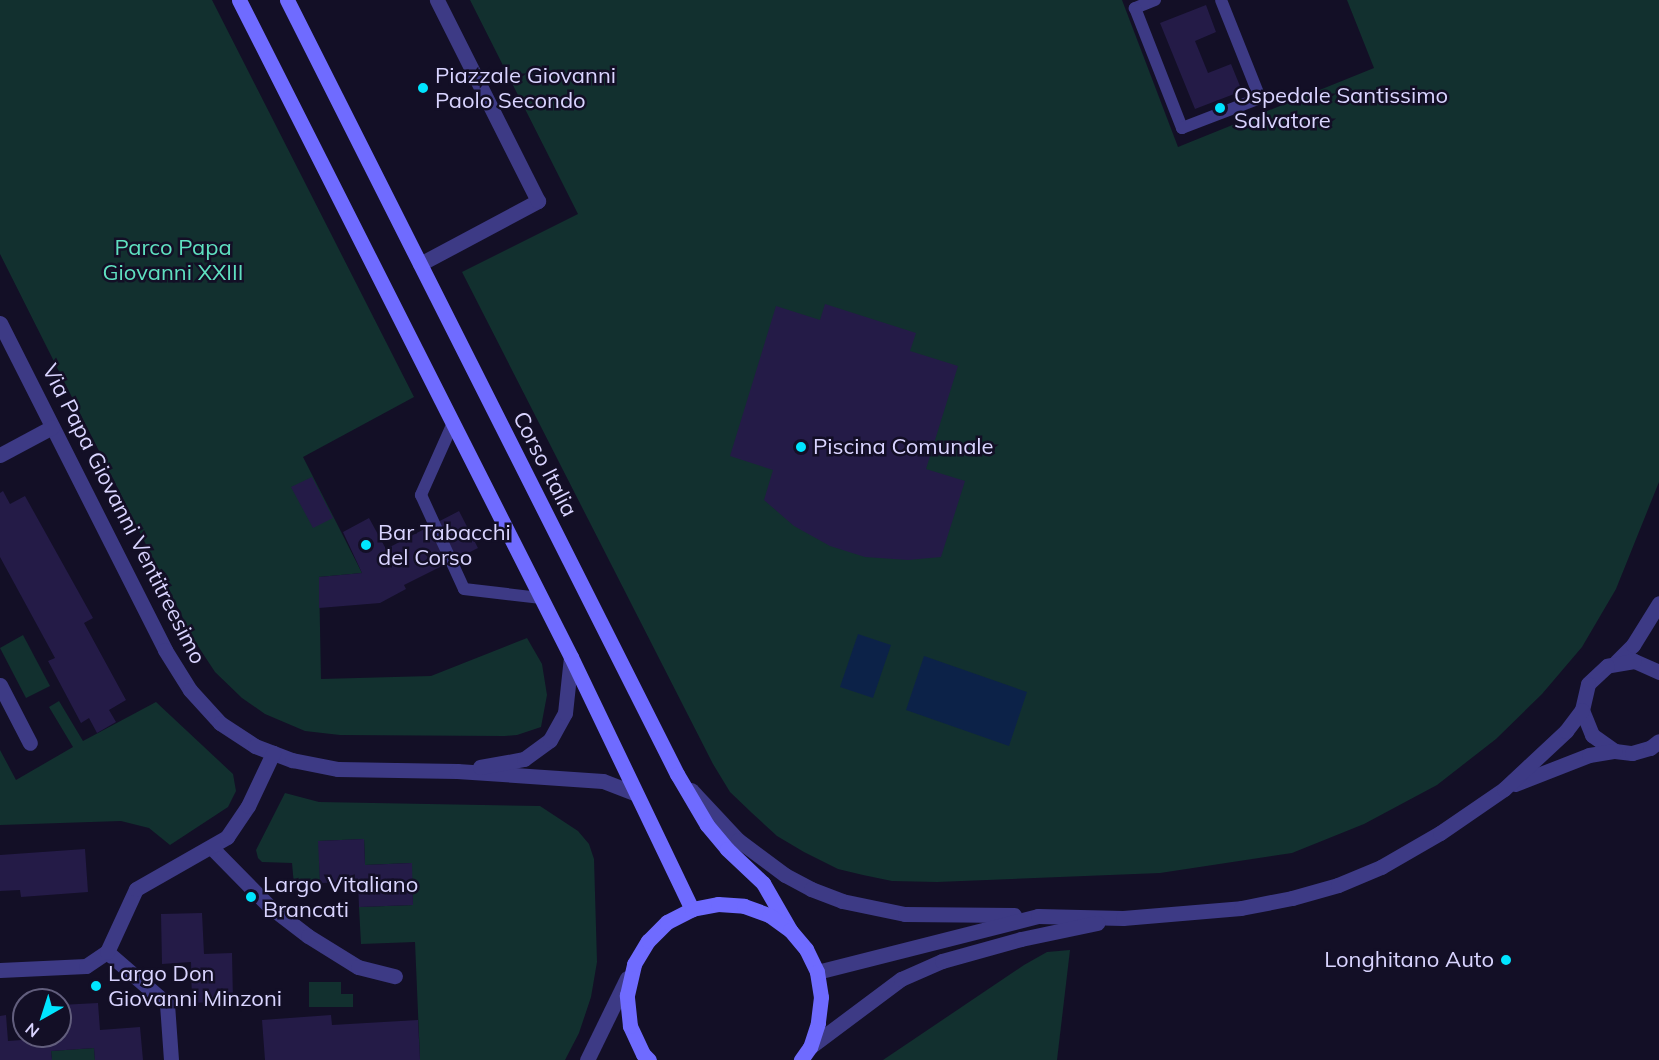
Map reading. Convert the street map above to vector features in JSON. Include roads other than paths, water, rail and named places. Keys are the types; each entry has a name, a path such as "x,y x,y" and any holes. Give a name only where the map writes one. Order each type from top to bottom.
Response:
{"main road":[{"path":"239,0 571,657 692,909"},
{"name":"Corso Italia","path":"287,0 677,774 707,825 727,849 763,883 790,930"},
{"path":"649,1060 643,1054 630,1026 627,995 634,964 648,941 668,922 692,909 718,904 744,906 769,915 790,930 806,950 816,972 821,997 810,1047 801,1060"}],"street":[{"path":"420,264 538,201 437,0"},
{"name":"Via Papa Giovanni Ventitreesimo","path":"0,323 165,650 190,690 220,723 255,746 273,753 338,769 457,771"},
{"path":"0,455 52,427"},
{"path":"1615,751 1593,735 1582,711 1584,693 1593,676 1616,662 1633,645 1659,603"},
{"path":"457,771 524,759 550,740 565,713 571,657"},
{"path":"1616,662 1634,661 1659,672"},
{"path":"0,685 30,743"},
{"path":"677,774 738,840 785,874 811,889 842,901 904,914 1123,918 1241,908 1338,885 1381,867 1440,833 1504,789 1566,731 1582,711"},
{"path":"1641,751 1659,741"},
{"path":"1504,789 1568,762 1615,751 1659,751"},
{"path":"0,970 86,966 107,952 136,889 227,837 238,821 273,753"},
{"path":"457,771 603,782 635,793"},
{"path":"211,847 269,906 308,936 358,967 395,976"},
{"path":"816,972 1038,916"},
{"path":"810,1047 901,979 942,961 1021,939 1123,918"},
{"path":"107,952 167,1004 171,1060"},
{"path":"587,1060 634,964"}],"lane":[{"path":"1155,0 1135,8 1182,128 1260,98 1221,0"},
{"path":"453,423 421,495 464,589 541,598"}],"water":[{"path":"858,634 891,645 873,698 840,687"},
{"path":"924,656 1027,692 1009,746 906,710"}],"place":[{"name":"Piazzale Giovanni Paolo Secondo","path":"423,88"},
{"name":"Ospedale Santissimo Salvatore","path":"1220,108"},
{"name":"Piscina Comunale","path":"801,447"},
{"name":"Bar Tabacchi del Corso","path":"366,545"},
{"name":"Largo Vitaliano Brancati","path":"251,897"},
{"name":"Longhitano Auto","path":"1506,960"},
{"name":"Largo Don Giovanni Minzoni","path":"96,986"}],"park label":[{"name":"Parco Papa Giovanni XXIII","path":"173,260"}]}
